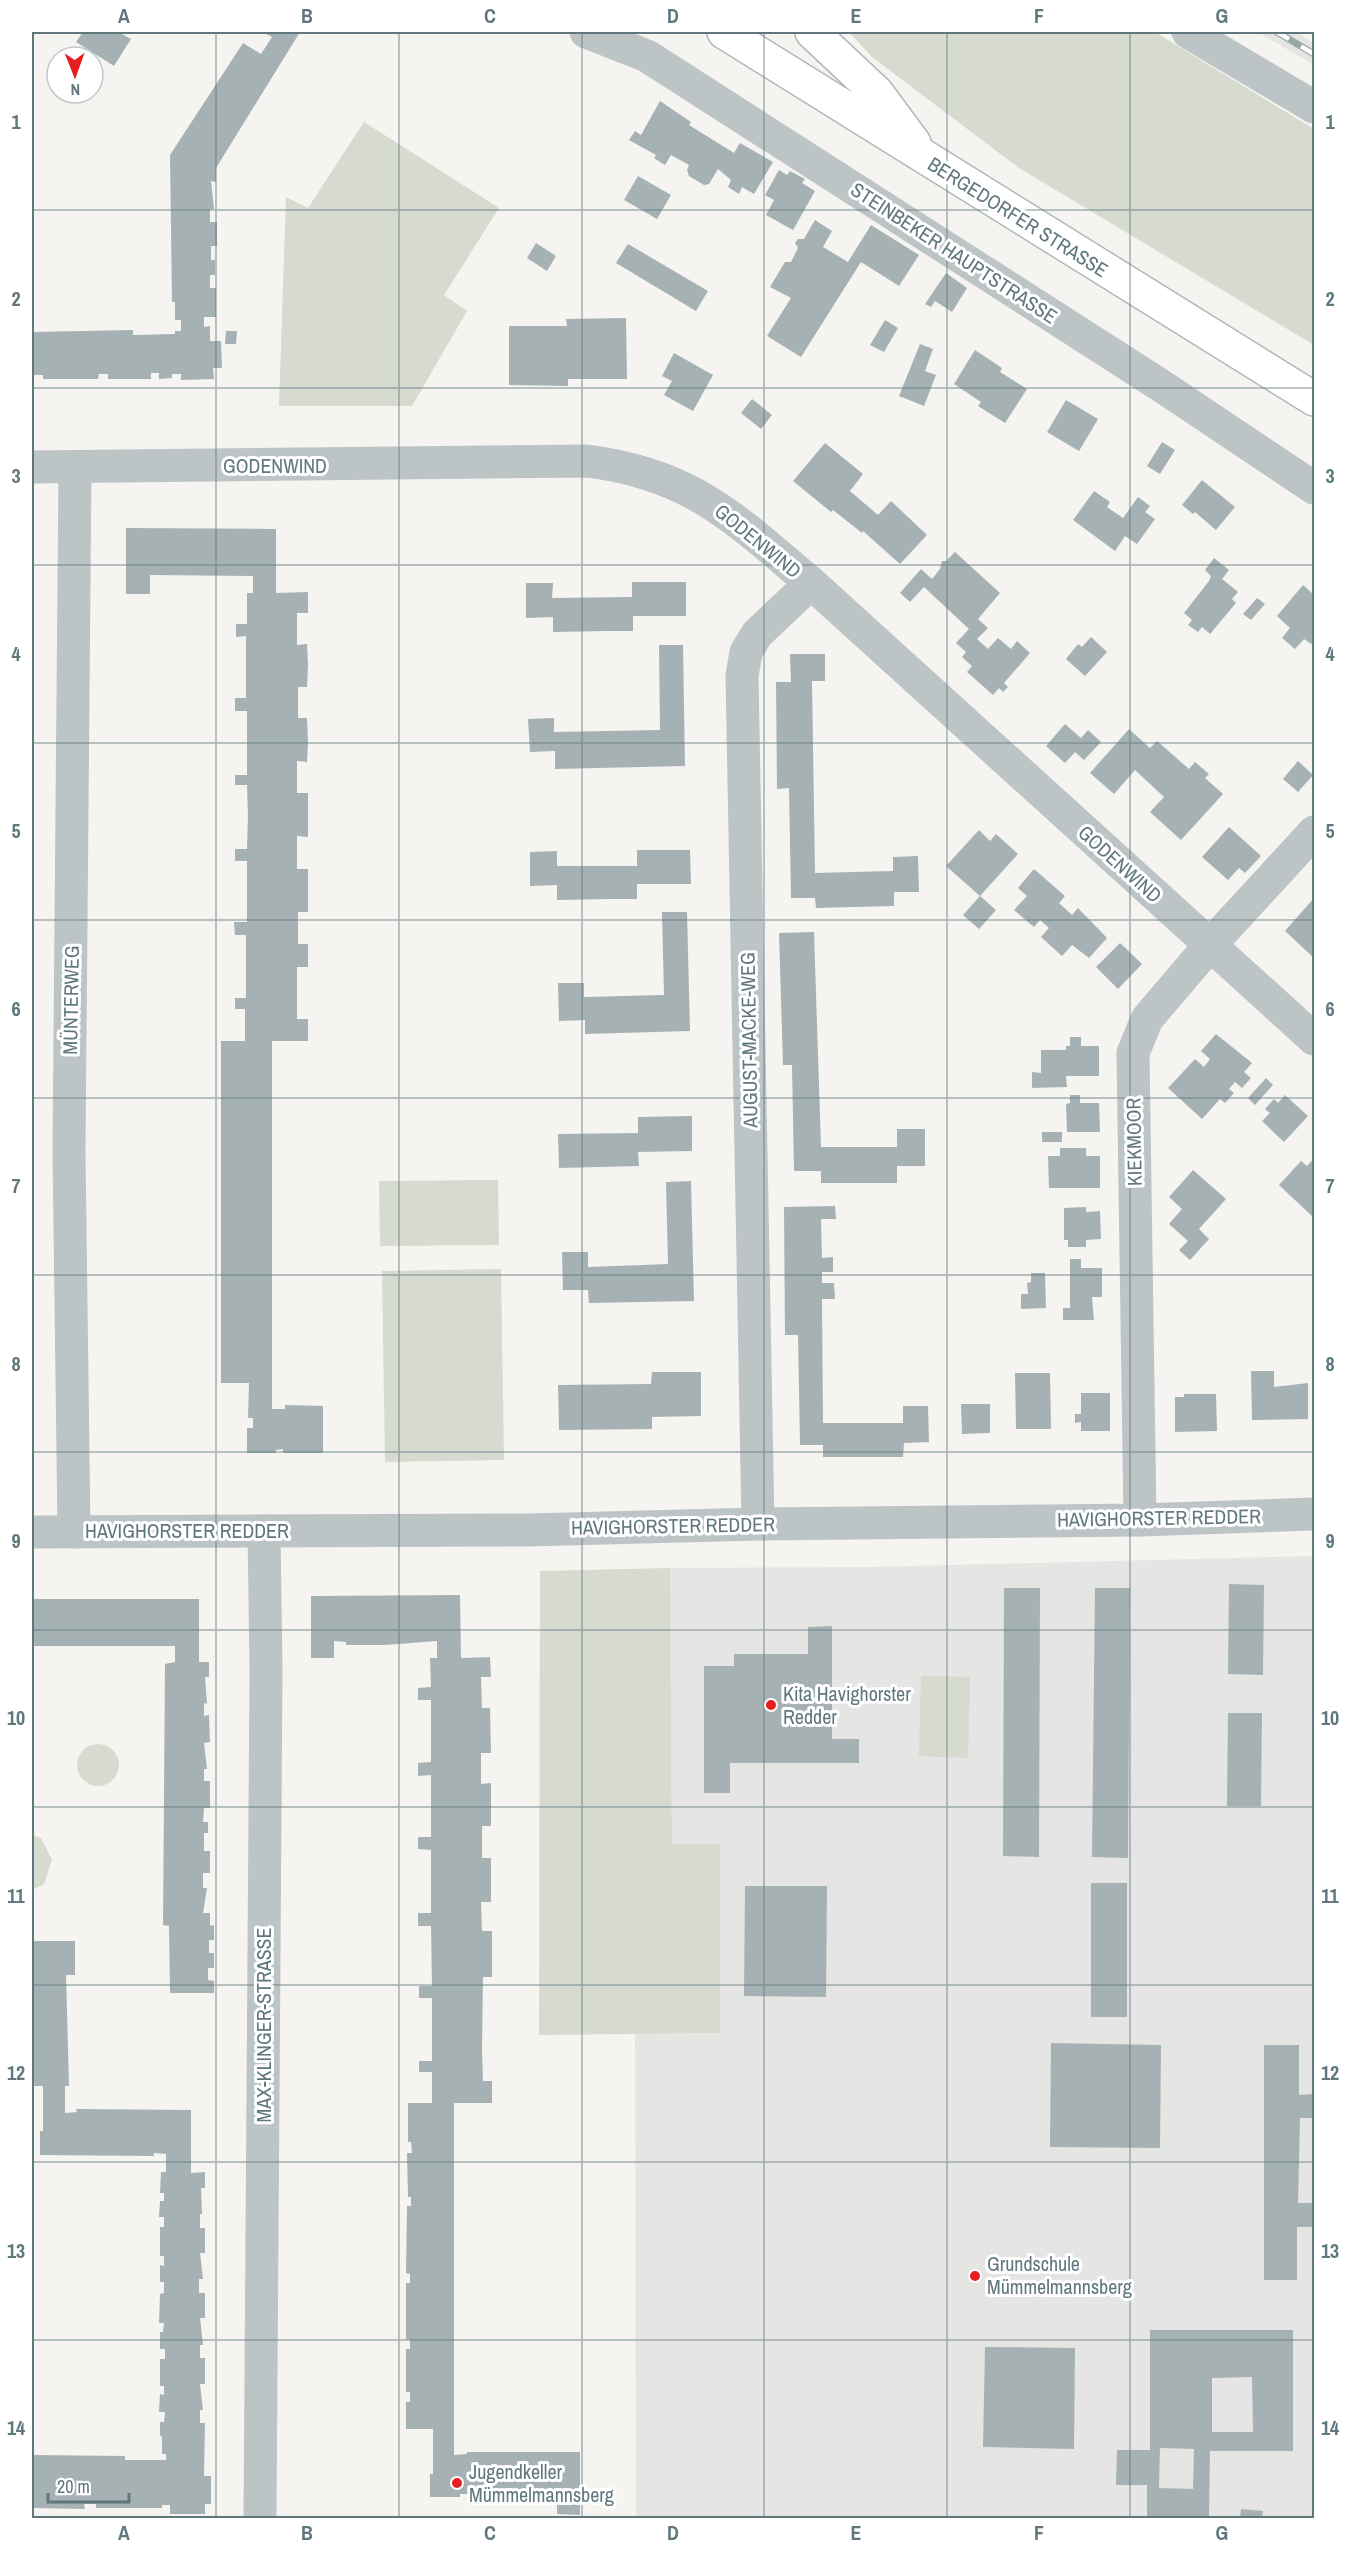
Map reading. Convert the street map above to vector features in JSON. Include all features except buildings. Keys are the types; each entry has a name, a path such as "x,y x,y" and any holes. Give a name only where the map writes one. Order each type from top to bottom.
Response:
{"main road":[{"name":"BERGEDORFER STRASSE","path":"724,32 1314,399"},
{"path":"812,32 877,93 926,159"}],"street":[{"name":"STEINBEKER HAUPTSTRASSE","path":"586,32 647,56 1160,385 1314,489"},
{"path":"1188,32 1314,107"},
{"name":"GODENWIND","path":"32,467 587,461 654,474 693,491 735,519 811,583 1314,1040"},
{"name":"MÜNTERWEG","path":"74,1532 69,1151 75,467"},
{"name":"AUGUST-MACKE-WEG","path":"758,1524 742,676 746,652 757,634 811,583"},
{"name":"KIEKMOOR","path":"1140,1520 1133,1053 1146,1018 1314,832"},
{"name":"HAVIGHORSTER REDDER","path":"32,1532 528,1530 758,1524 1140,1520 1314,1514"},
{"name":"MAX-KLINGER-STRASSE","path":"260,2518 266,1670 264,1531"}],"shaded area":[{"path":"849,32 1155,32 1314,129 1314,345 1019,168 872,57"},
{"path":"1258,32 1296,32 1314,43 1314,65"},
{"path":"364,122 499,208 444,295 467,311 412,406 279,406 286,197 308,208"},
{"path":"498,1180 499,1245 380,1246 379,1181"},
{"path":"501,1269 504,1460 385,1462 382,1271"},
{"name":"Grundschule Mümmelmannsberg","path":"1314,1556 1314,2518 636,2518 635,2034 719,2033 719,1844 672,1844 670,1568 871,1567"},
{"path":"670,1568 672,1844 720,1844 720,2033 539,2035 540,1571"},
{"path":"921,1676 970,1677 968,1758 919,1756"},
{"path":"98,1744 106,1745 113,1750 118,1757 118,1773 113,1780 106,1785 98,1786 90,1785 83,1780 78,1773 77,1765 78,1757 83,1750 90,1745"},
{"path":"32,1835 41,1838 52,1860 44,1884 32,1890"}],"railway":[{"path":"1277,32 1314,54"}],"place":[{"name":"Kita Havighorster Redder","path":"771,1705"},
{"name":"Grundschule Mümmelmannsberg","path":"975,2276"},
{"name":"Jugendkeller Mümmelmannsberg","path":"457,2483"}]}
